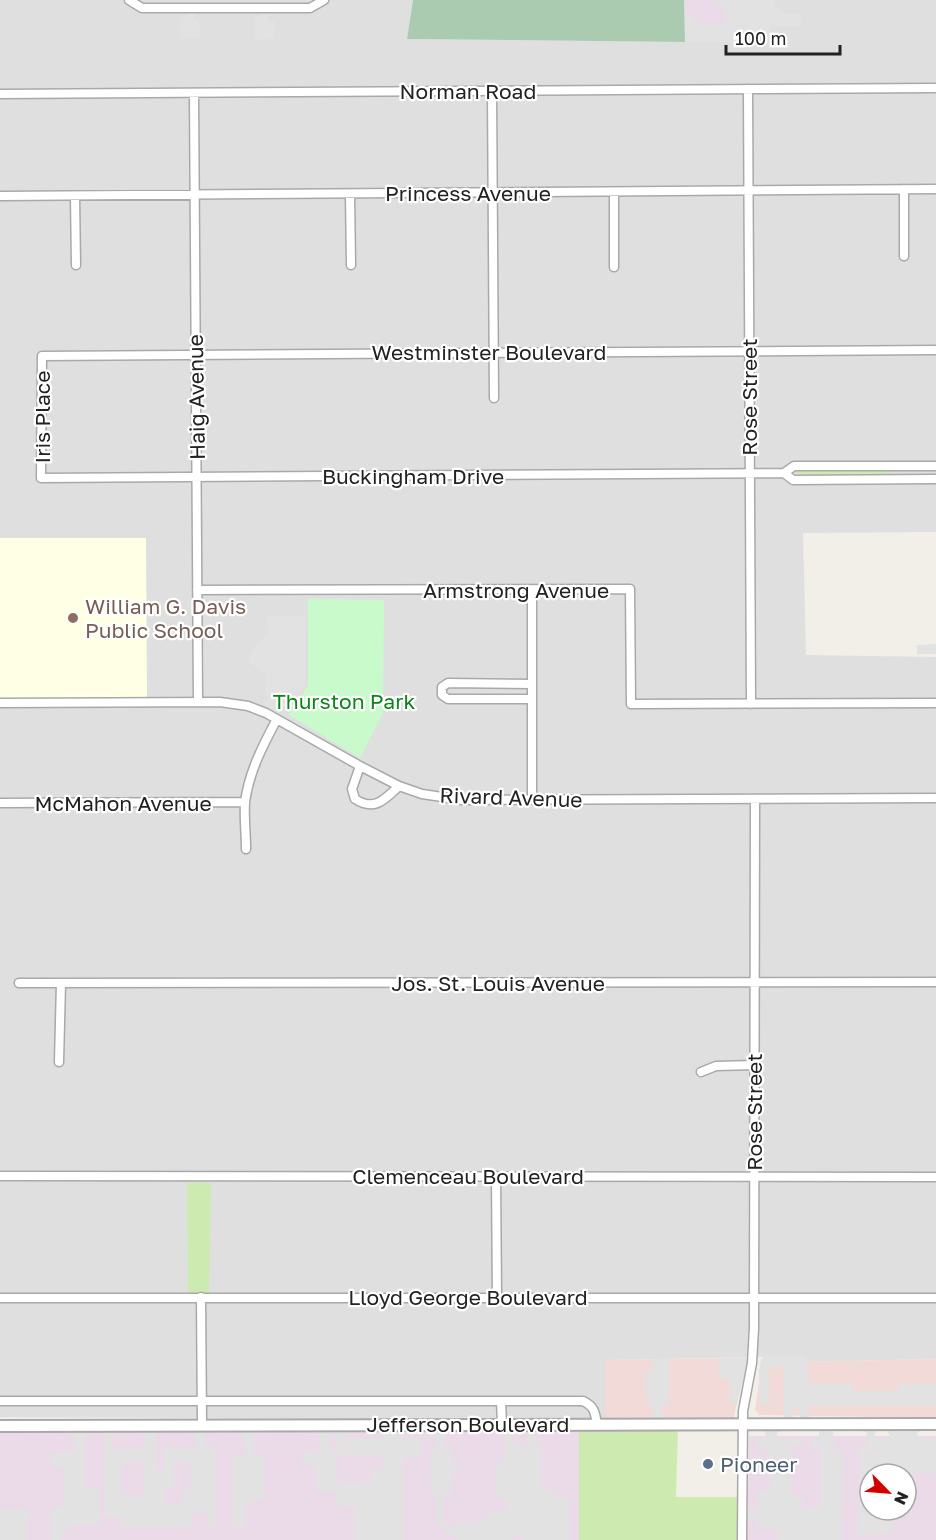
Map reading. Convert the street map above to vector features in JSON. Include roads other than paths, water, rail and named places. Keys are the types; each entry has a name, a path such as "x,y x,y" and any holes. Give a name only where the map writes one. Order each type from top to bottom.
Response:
{"street":[{"path":"129,0 141,8 310,8 324,0"},
{"name":"Norman Road","path":"0,94 936,88"},
{"name":"Rose Street","path":"748,90 751,704"},
{"path":"492,91 494,398"},
{"name":"Haig Avenue","path":"194,93 198,701"},
{"path":"904,189 904,256"},
{"name":"Princess Avenue","path":"0,196 936,189"},
{"path":"614,192 614,267"},
{"path":"350,194 351,265"},
{"path":"75,196 76,265"},
{"name":"Westminster Boulevard","path":"42,356 936,350"},
{"name":"Iris Place","path":"41,478 42,356"},
{"name":"Buckingham Drive","path":"41,478 784,473 794,466 936,466"},
{"name":"Buckingham Drive","path":"784,473 793,480 936,479"},
{"name":"Armstrong Avenue","path":"197,590 630,589 631,704 936,703"},
{"path":"532,590 532,800"},
{"path":"532,684 448,683 442,687 442,695 448,699 532,699"},
{"name":"Rivard Avenue","path":"0,703 198,701 248,706 277,719 399,786 422,794 462,800 936,798"},
{"path":"246,849 245,802 251,774 277,719"},
{"path":"360,766 352,789 355,799 362,804 372,805 382,802 399,786"},
{"name":"Rose Street","path":"742,1540 744,1401 752,1363 754,1297 755,799"},
{"name":"McMahon Avenue","path":"0,803 245,802"},
{"name":"Jos. St. Louis Avenue","path":"19,983 936,982"},
{"path":"59,1062 61,983"},
{"path":"701,1072 716,1066 754,1065"},
{"name":"Clemenceau Boulevard","path":"0,1176 936,1177"},
{"path":"496,1176 497,1297"},
{"name":"Lloyd George Boulevard","path":"0,1298 936,1298"},
{"path":"201,1298 202,1425"},
{"path":"0,1401 583,1401 591,1405 596,1412 597,1424"},
{"path":"501,1401 502,1424"},
{"name":"Jefferson Boulevard","path":"0,1426 936,1424"}],"place":[{"name":"William G. Davis Public School","path":"73,618"},
{"name":"Pioneer","path":"708,1464"}],"park label":[{"name":"Thurston Park","path":"344,701"}]}
